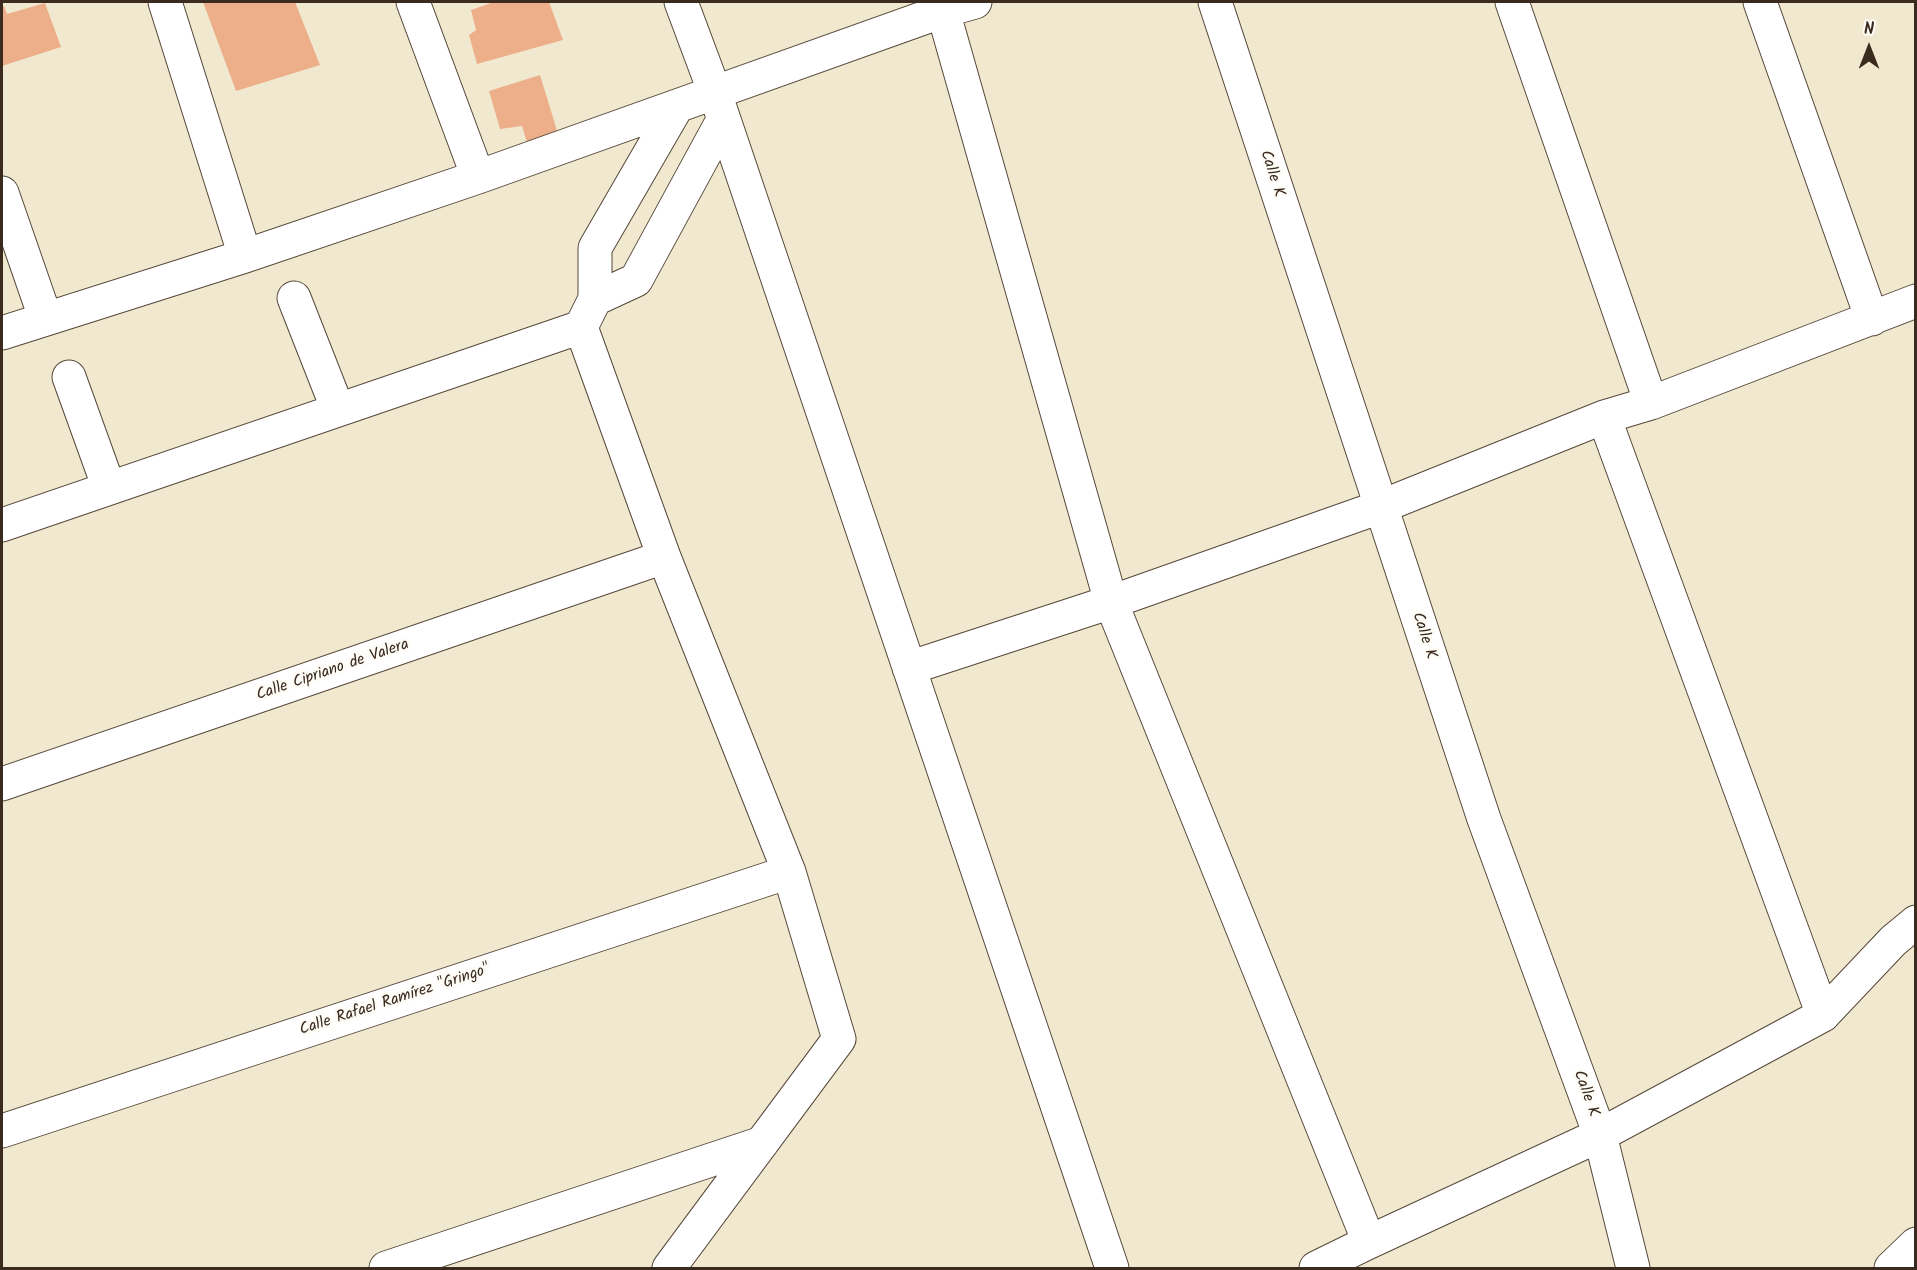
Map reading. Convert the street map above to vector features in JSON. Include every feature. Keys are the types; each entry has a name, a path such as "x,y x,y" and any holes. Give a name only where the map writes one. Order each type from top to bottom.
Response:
{"street":[{"path":"165,2 245,256"},
{"path":"412,2 478,177"},
{"path":"681,2 719,106 1112,1269"},
{"path":"2,333 45,317 245,256 676,108 719,106 941,7 975,2"},
{"name":"Calle K","path":"1215,2 1484,819 1600,1135 1633,1269"},
{"path":"1512,2 1651,403"},
{"path":"1760,2 1872,319"},
{"path":"941,7 1111,602 1369,1242"},
{"path":"2,525 338,410 588,313 636,279 719,106"},
{"path":"669,1269 839,1039 789,872 664,557 588,313 595,248 676,108"},
{"path":"2,193 45,317"},
{"path":"294,298 338,410"},
{"path":"909,668 1111,602 1380,507 1604,417 1651,403 1916,302"},
{"path":"69,377 109,488"},
{"path":"1604,417 1823,1015"},
{"name":"Calle Cipriano de Valera","path":"2,784 664,557"},
{"name":"Calle Rafael Ramírez \"Gringo\"","path":"2,1131 789,872"},
{"path":"1316,1269 1369,1242 1600,1135 1823,1015 1893,941 1916,922"},
{"path":"386,1269 762,1143"},
{"path":"1891,1269 1916,1244"}],"building":[{"path":"203,2 295,2 320,65 236,91"},
{"path":"494,2 549,2 563,40 477,64 469,35 476,30 471,10"},
{"path":"45,3 61,47 2,66 2,7 4,6 7,14"},
{"path":"540,75 559,137 528,146 522,126 500,129 489,91"}]}
